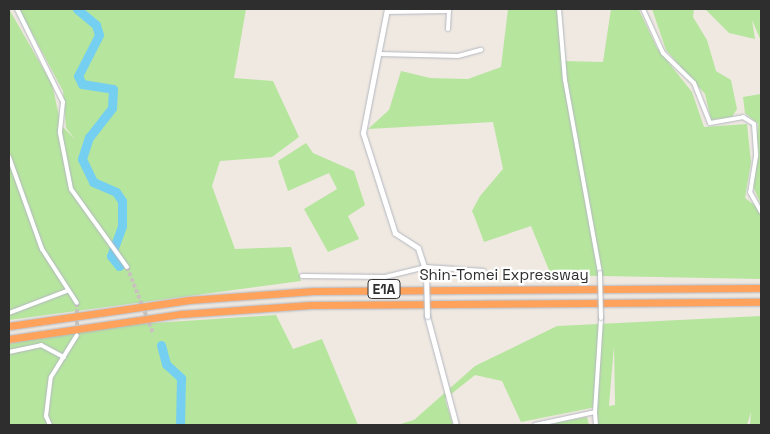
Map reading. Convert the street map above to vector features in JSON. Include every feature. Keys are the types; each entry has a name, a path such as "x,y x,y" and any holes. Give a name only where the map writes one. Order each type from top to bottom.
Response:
{"highway":[{"name":"Shin-Tomei Expressway","path":"9,326 189,300 314,291 761,288"},
{"name":"Shin-Tomei Expressway","path":"9,339 181,314 311,305 761,302"}],"street":[{"path":"17,9 63,102 60,132 71,189 127,268"},
{"path":"559,9 565,80 600,274 601,318 595,412 596,425"},
{"path":"643,9 663,53 694,83 710,123 743,117 754,124 756,156 750,192 761,212"},
{"path":"448,29 449,10 387,10 380,54 363,118 363,133 395,233 418,248 426,269 427,316 456,425"},
{"path":"380,54 458,56 481,50"},
{"path":"9,157 42,249 67,291 77,303"},
{"path":"302,276 385,277 426,269 484,271"},
{"path":"9,313 67,291"},
{"path":"50,425 48,388 77,336"},
{"path":"9,352 41,345 64,357"},
{"path":"535,425 595,412"}],"green space":[{"path":"9,9 52,84 61,125 75,139 66,128 63,91 19,9 246,9 234,78 273,81 299,137 272,157 220,161 212,186 235,249 291,247 301,281 9,320"},
{"path":"508,9 557,9 563,61 603,62 611,9 639,10 657,48 692,92 704,127 747,124 751,162 745,198 761,210 761,279 551,275 531,226 484,242 472,211 480,196 503,169 493,122 368,129 389,110 401,71 430,78 468,79 501,67"},
{"path":"652,9 694,9 693,17 707,40 716,71 731,80 737,109 732,117 711,120 705,94 666,50"},
{"path":"705,9 761,9 761,41 752,20 755,39 729,33"},
{"path":"761,94 761,205 753,186 758,124 745,113 743,97"},
{"path":"306,143 313,153 354,171 365,205 348,216 359,239 328,252 304,209 337,189 329,173 288,191 278,161"},
{"path":"276,315 293,349 322,339 358,425 9,425 9,344 109,326"},
{"path":"761,316 761,425 750,425 751,412 747,425 596,425 596,407 521,422 502,381 475,375 445,399 453,425 397,425 414,420 475,366 557,326","holes":["614,346 615,405 609,406"]},
{"path":"587,417 589,425 550,425 560,422"}],"waterway":[{"path":"77,9 96,25 99,35 78,76 82,84 113,89 112,108 89,137 82,159 93,182 116,192 122,201 122,226 111,256 119,266"},
{"path":"161,345 166,364 181,378 180,425"}],"tunnel":[{"path":"127,267 153,333"},
{"path":"77,303 77,335"}]}
